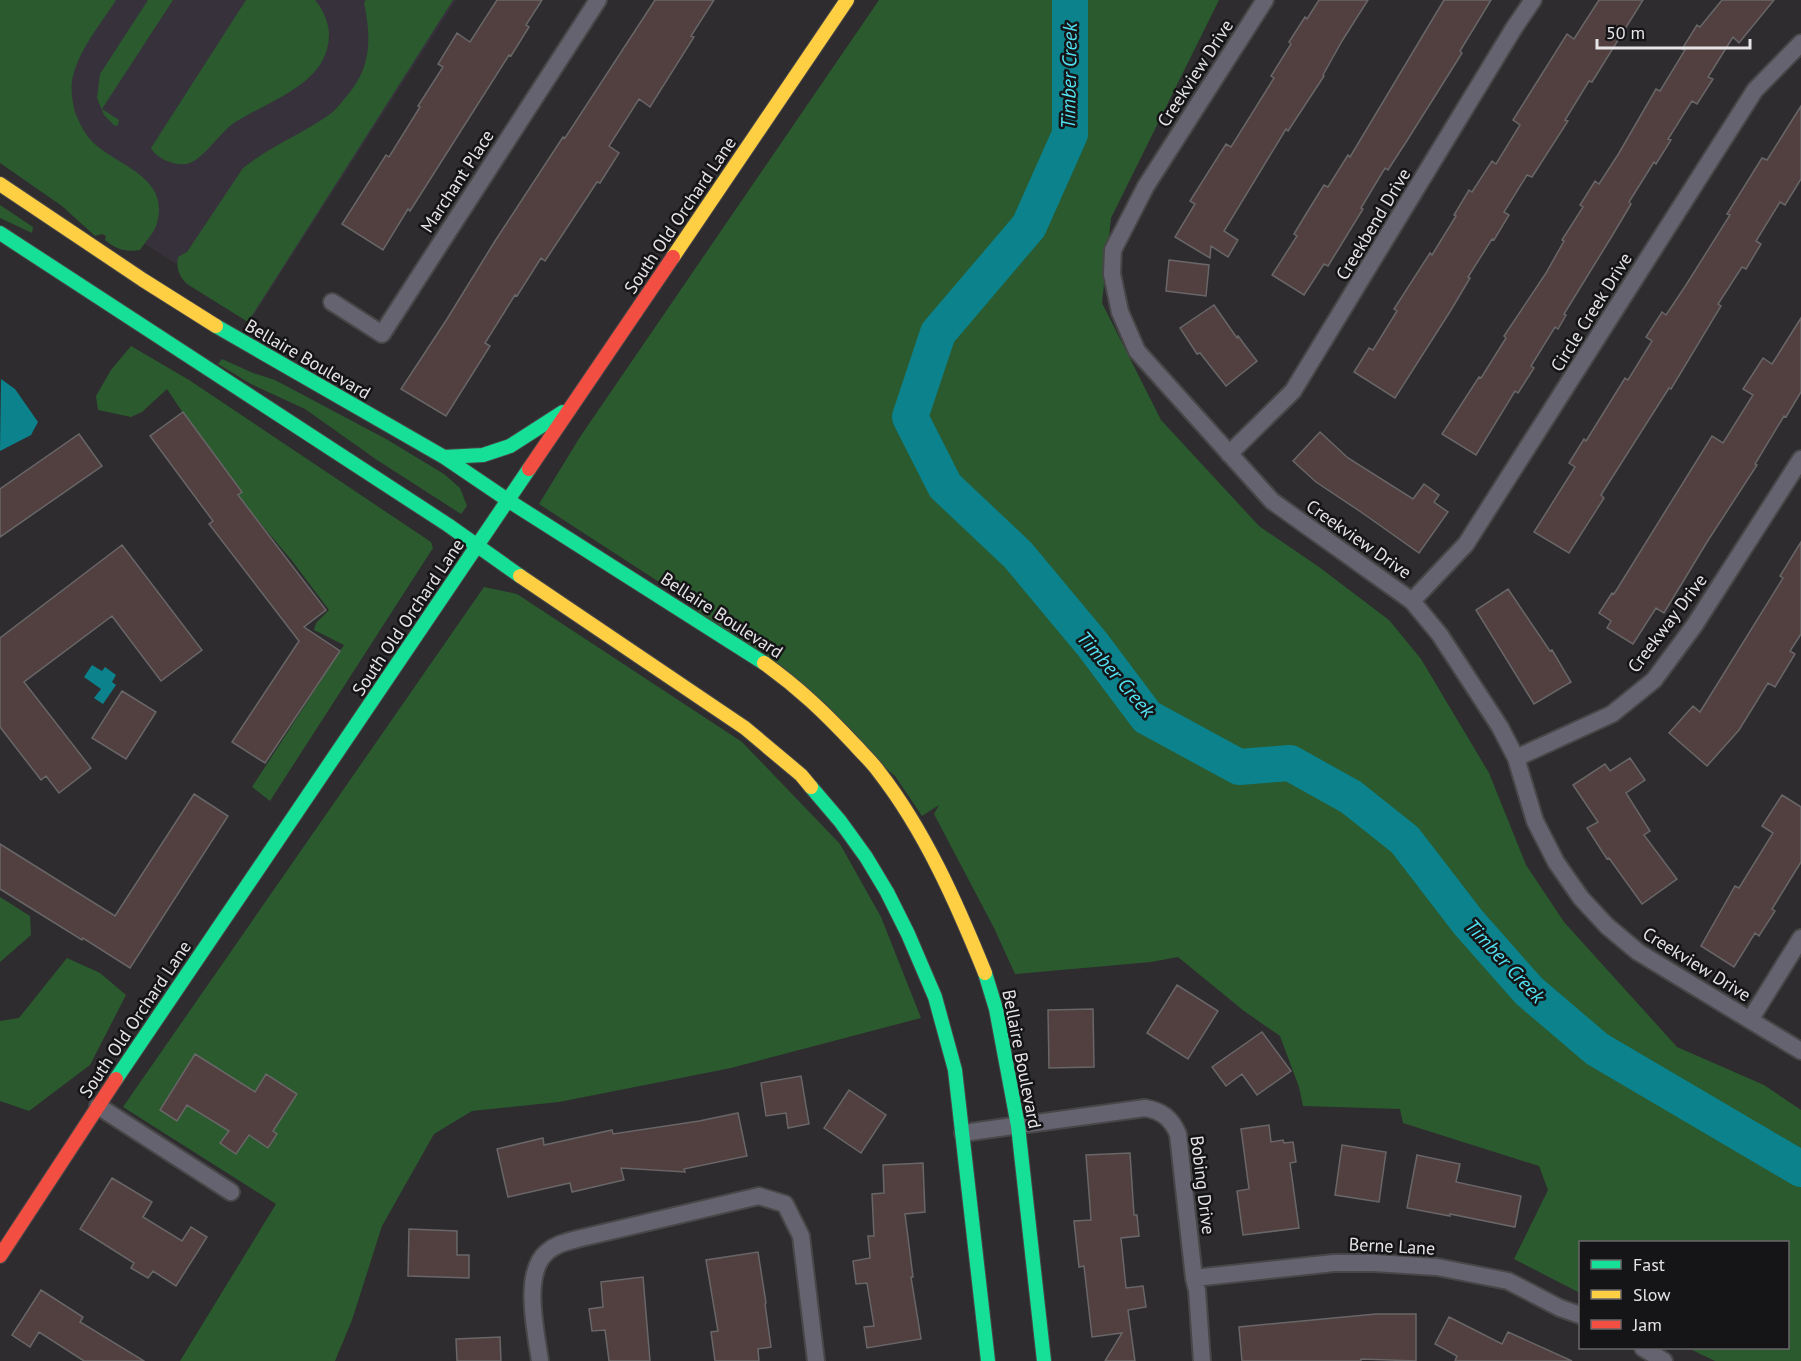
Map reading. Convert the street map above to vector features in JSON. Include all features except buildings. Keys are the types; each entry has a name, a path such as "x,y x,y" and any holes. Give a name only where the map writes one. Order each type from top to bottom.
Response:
{"main road":[{"name":"South Old Orchard Lane","path":"0,1256 98,1106 847,0"},
{"name":"Bellaire Boulevard","path":"0,184 140,284 444,457 508,501 749,652 792,683 820,707 879,771 907,813 956,902 988,982 996,1009 1018,1126 1044,1361"},
{"path":"0,233 124,308 690,689 746,728 801,776 840,821 866,857 908,934 935,997 955,1070 988,1361"},
{"path":"444,457 483,455 510,446 572,406"}],"street":[{"name":"Marchant Place","path":"332,302 382,334 598,0"},
{"name":"Creekview Drive","path":"1265,0 1146,186 1113,250 1112,274 1120,312 1137,351 1272,501 1412,601 1440,635 1500,727 1516,758 1535,821 1556,862 1581,898 1607,926 1638,952 1801,1051"},
{"name":"Creekbend Drive","path":"1229,454 1293,391 1533,0"},
{"name":"Circle Creek Drive","path":"1412,601 1466,544 1755,90 1801,43"},
{"name":"Creekway Drive","path":"1516,758 1612,714 1654,680 1694,626 1801,459"},
{"path":"1750,1020 1801,938"},
{"path":"98,1106 231,1192"},
{"name":"Bobing Drive","path":"963,1133 1144,1108 1166,1115 1178,1134 1197,1290 1202,1361"},
{"path":"540,1361 532,1293 536,1268 545,1253 560,1243 759,1196 785,1204 801,1236 816,1361"},
{"name":"Berne Lane","path":"1194,1278 1334,1263 1437,1267 1508,1281 1560,1308 1579,1314"},
{"path":"1646,1349 1665,1361"}],"shaded area":[{"path":"0,0 456,0 254,315 0,149"}],"green space":[{"path":"0,0 116,0 92,36 76,66 72,94 75,112 90,139 142,176 156,195 159,208 157,223 140,250 121,249 105,240 106,236 102,234 95,236 62,206 0,163"},
{"path":"148,0 173,0 102,109 119,120 118,125 115,126 104,115 97,98 100,74"},
{"path":"246,0 315,0 325,15 329,33 327,51 320,65 309,78 295,88 234,123 192,162 176,164 166,160 153,152 151,148"},
{"path":"366,0 453,0 248,322 187,284 179,272 178,257 187,252 243,168 333,112 354,87 365,65 367,54 368,29 364,3"},
{"path":"879,0 1219,0 1111,218 1102,303 1161,420 1259,526 1319,567 1389,620 1421,659 1489,773 1526,865 1564,922 1677,1047 1764,1085 1801,1110 1801,1361 1715,1361 1690,1349 1789,1349 1789,1241 1579,1241 1579,1292 1514,1259 1548,1190 1539,1166 1403,1123 1400,1109 1303,1106 1299,1087 1280,1036 1244,1011 1178,957 1151,962 1015,974 994,928 934,814 939,805 922,816 895,776 676,593 539,504 580,437"},
{"path":"0,205 33,227 32,233 0,218"},
{"path":"131,346 189,380 431,542 433,548 270,801 252,787 344,645 314,630 316,623 329,610 293,562 241,500 167,389 142,412 131,417 98,410 96,396 111,370"},
{"path":"222,359 275,380 386,439 444,474 460,488 467,506 461,514 377,460 305,409 251,384 218,364"},
{"path":"484,587 517,594 742,742 840,844 881,917 921,1018 731,1068 559,1102 472,1111 434,1134 382,1226 352,1320 335,1361 180,1361 276,1204 123,1107"},
{"path":"0,897 30,916 31,935 0,962"},
{"path":"67,958 100,973 126,995 90,1065 29,1111 0,1101 0,1021 19,1018"}],"water":[{"path":"1,379 15,389 38,422 31,435 0,451"},
{"path":"92,665 102,671 105,667 116,675 112,682 116,685 103,704 94,698 101,689 84,677"}],"waterway":[{"name":"Timber Creek","path":"1070,0 1070,134 1029,226 938,333 910,417 945,486 1018,555 1093,645 1147,717 1239,767 1290,763 1351,797 1405,840 1468,922 1529,991 1597,1049 1801,1169"}],"traffic: fast":[{"path":"0,233 448,525 520,576"},
{"path":"216,326 444,457 509,501 764,663"},
{"path":"444,457 483,455 510,446 563,412"},
{"path":"116,1079 529,469"},
{"path":"811,787 840,821 866,857 887,892 935,997 955,1070 988,1361"},
{"path":"985,973 996,1009 1018,1126 1044,1361"}],"traffic: slow":[{"path":"673,257 847,0"},
{"path":"0,184 216,326"},
{"path":"520,576 745,728 801,775 811,787"},
{"path":"764,663 800,691 833,722 873,765 896,795 939,869 985,973"}],"traffic: jam":[{"path":"529,469 673,257"},
{"path":"0,1256 116,1079"}]}
